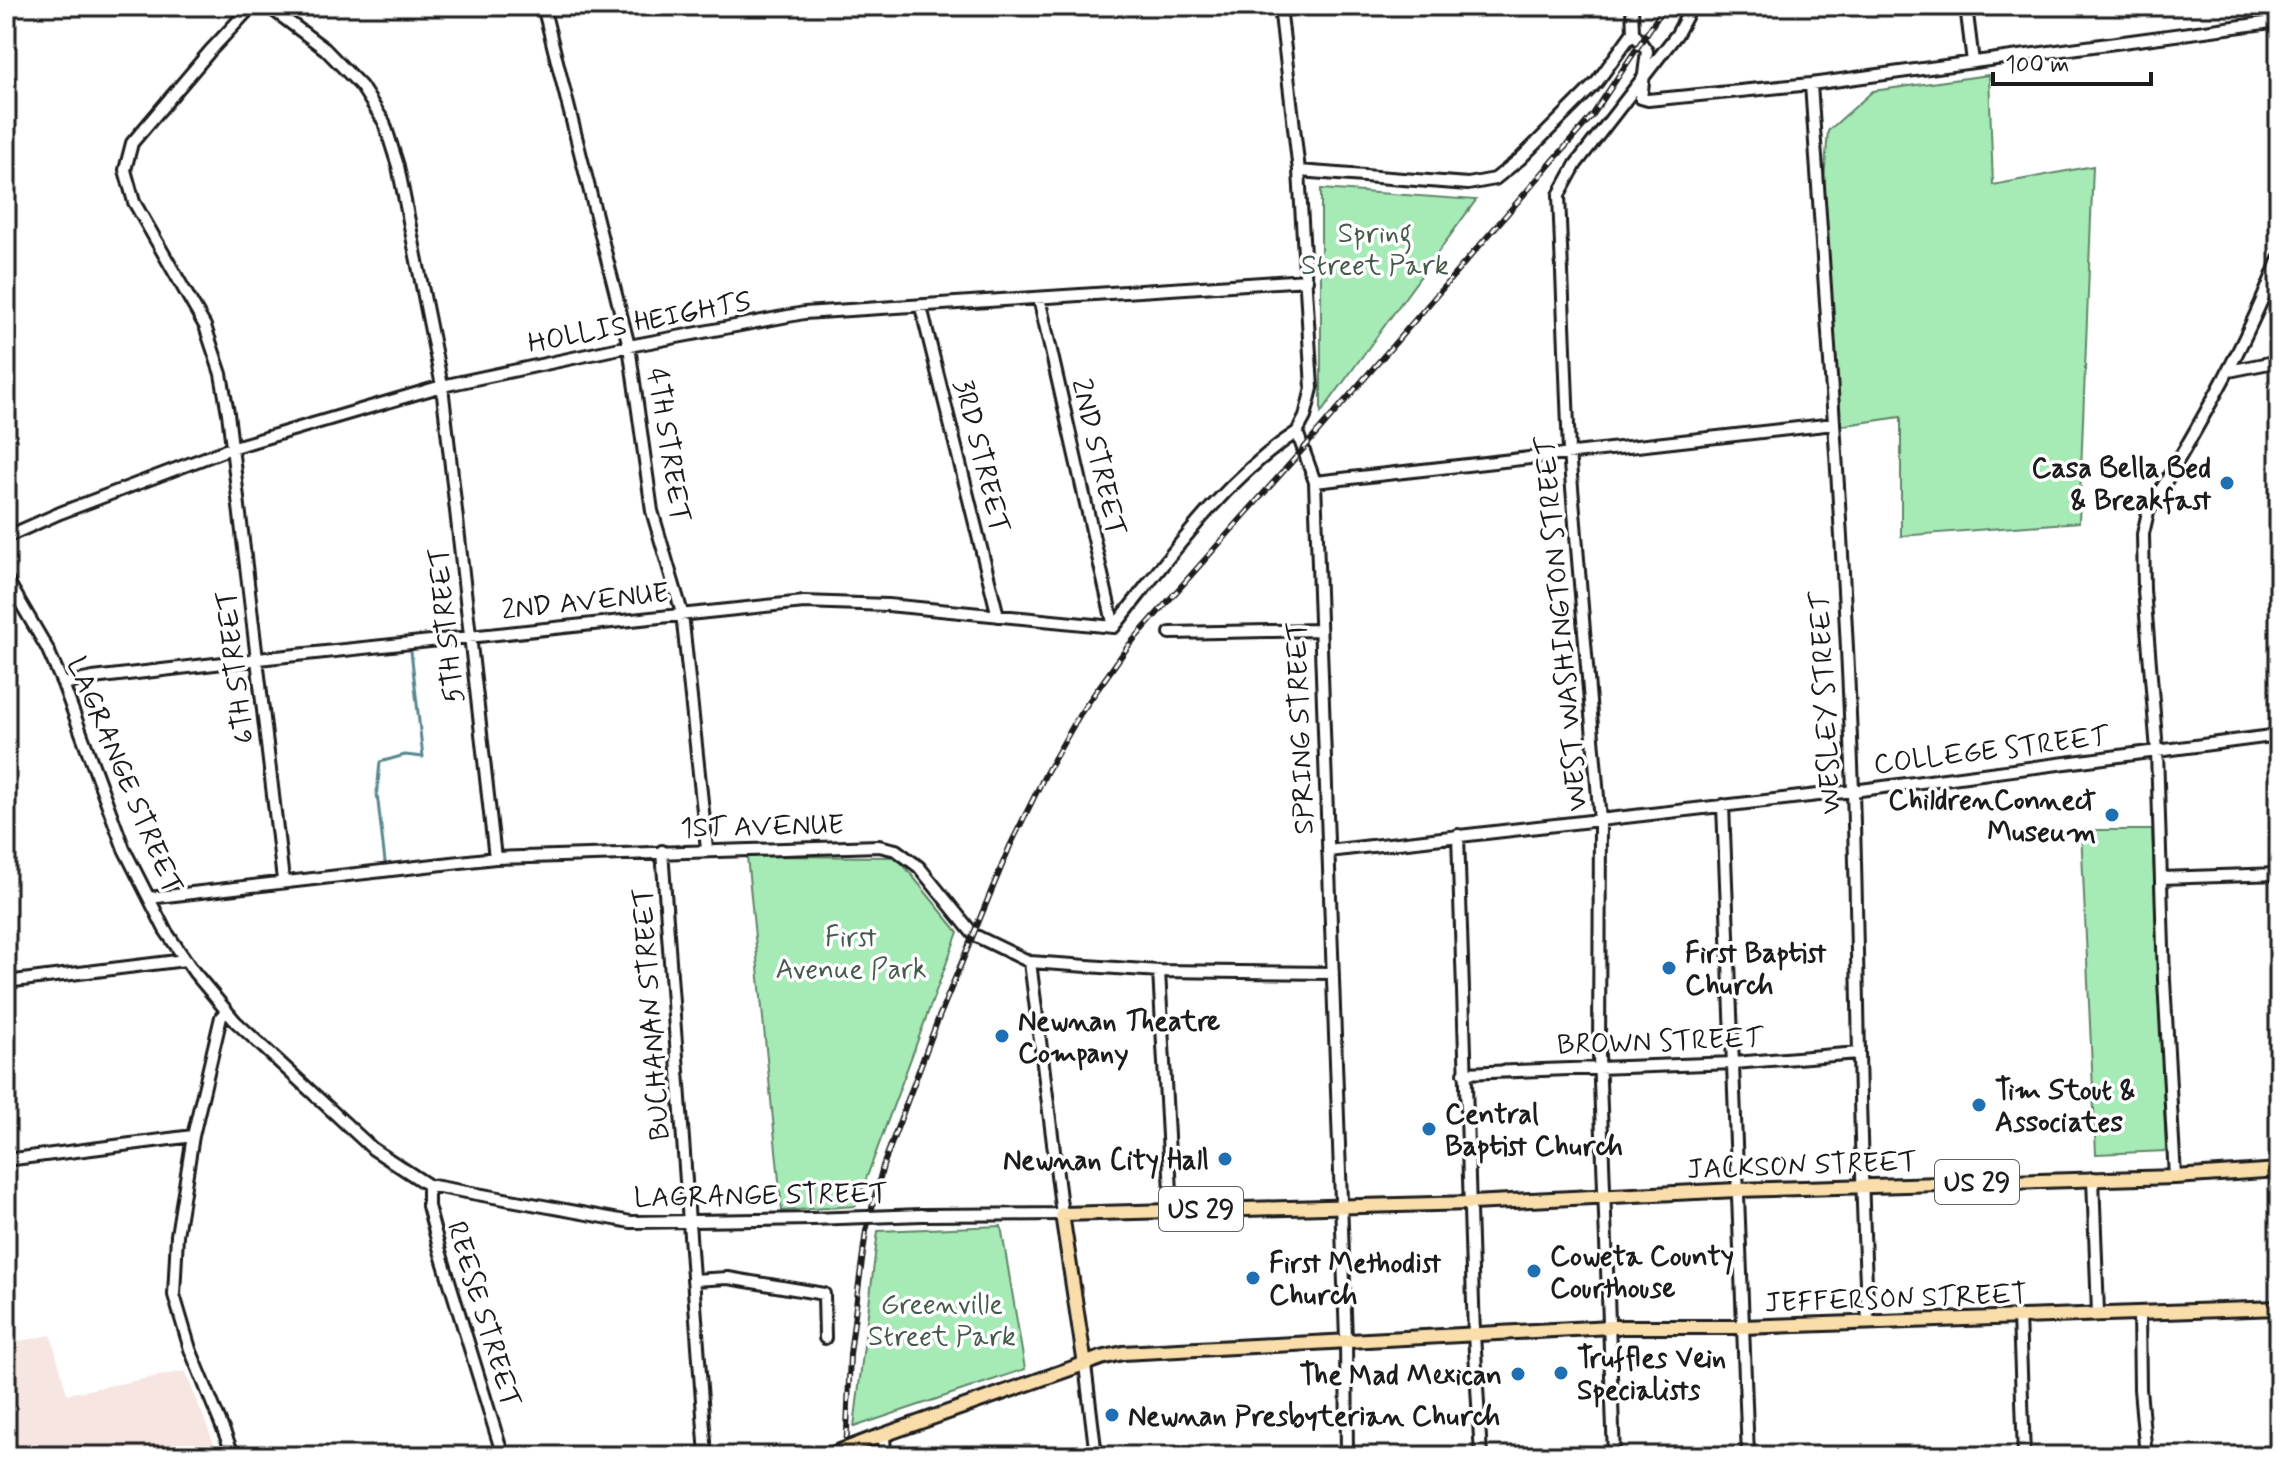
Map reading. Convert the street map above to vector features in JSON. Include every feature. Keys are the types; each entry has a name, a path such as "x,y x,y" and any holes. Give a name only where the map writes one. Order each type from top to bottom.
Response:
{"main road":[{"name":"JACKSON STREET","path":"1471,1203 1737,1190 2175,1177 2279,1170"},
{"name":"LAGRANGE STREET","path":"1062,1214 1471,1203"},
{"path":"1062,1214 1085,1365"},
{"name":"JEFFERSON STREET","path":"827,1456 1123,1353 1611,1327 1743,1327 2279,1308"},
{"path":"1082,1345 1123,1353"}],"street":[{"name":"6TH STREET","path":"252,6 132,143 125,170 134,202 205,326 221,374 283,880"},
{"name":"5TH STREET","path":"268,6 325,49 361,86 384,122 398,166 442,386 495,858"},
{"name":"4TH STREET","path":"543,6 629,346 652,511 682,613 707,849"},
{"path":"1114,627 1206,514 1266,452 1297,432 1305,417 1312,388 1307,280 1299,171 1280,6"},
{"path":"1632,6 1633,32 1647,51 1641,98 1648,100 1811,84 2279,21"},
{"name":"WEST WASHINGTON STREET","path":"1614,1456 1600,1066 1600,821 1569,452 1559,195 1576,164 1677,34 1692,6"},
{"path":"1966,6 1973,62"},
{"path":"1299,171 1468,184 1495,179 1520,159 1597,82 1633,32"},
{"name":"WESLEY STREET","path":"1811,84 1834,424 1853,791 1861,1186 1868,1321"},
{"path":"2175,1177 2157,751 2144,590 2143,534 2148,512 2229,371 2279,258"},
{"name":"HOLLIS HEIGHTS","path":"6,537 60,513 231,448 442,386 629,346 804,313 1307,280"},
{"name":"2ND STREET","path":"1039,298 1114,627"},
{"name":"3RD STREET","path":"921,307 998,616"},
{"path":"2229,371 2279,361"},
{"path":"1315,482 1834,424"},
{"name":"SPRING STREET","path":"1297,432 1315,482 1346,1339 1347,1456"},
{"name":"LAGRANGE STREET","path":"6,578 33,622 63,684 124,849 185,960 227,1011 373,1149 428,1185 631,1222 1062,1214"},
{"name":"2ND AVENUE","path":"63,684 258,659 804,602 888,605 1114,627"},
{"path":"1170,633 1319,630"},
{"name":"COLLEGE STREET","path":"1328,851 1853,791 2279,735"},
{"path":"1723,805 1748,1456"},
{"path":"1458,835 1464,1073 1481,1456"},
{"name":"1ST AVENUE","path":"149,898 283,880 495,858 879,846 896,850 919,867 974,935 1030,962 1159,971 1333,973"},
{"name":"BUCHANAN STREET","path":"662,851 706,1456"},
{"path":"2161,878 2279,874"},
{"path":"6,982 185,960"},
{"path":"1030,962 1062,1214"},
{"path":"1159,971 1172,1210"},
{"path":"227,1011 221,1017 193,1136 177,1235 174,1295 190,1349 234,1456"},
{"name":"BROWN STREET","path":"1464,1073 1734,1063 1858,1053"},
{"path":"6,1160 193,1136"},
{"path":"2093,1178 2098,1313"},
{"name":"REESE STREET","path":"428,1185 428,1206 440,1251 503,1456"},
{"path":"693,1280 728,1278 824,1294 825,1338"},
{"path":"2139,1312 2140,1389 2146,1456"},
{"path":"2019,1316 2024,1456"},
{"path":"1085,1365 1096,1456"},
{"path":"884,1435 885,1456"}],"shaded area":[{"path":"51,1335 67,1394 185,1371 219,1456 6,1456 6,1344"}],"green space":[{"path":"1989,75 1993,185 2093,166 2079,522 1901,536 1901,417 1831,427 1822,205 1828,131 1873,91"},
{"name":"Spring Street Park","path":"1321,189 1476,200 1321,413"},
{"path":"2081,830 2152,830 2166,1151 2096,1154"},
{"name":"First Avenue Park","path":"747,856 897,857 958,932 856,1206 782,1211"},
{"name":"Greenville Street Park","path":"1001,1226 1025,1369 854,1427 878,1231"}],"waterway":[{"path":"385,862 377,793 380,762 405,755 423,757 411,651"}],"railway":[{"path":"846,1456 850,1354 857,1298 866,1231 883,1166 937,1022 1010,846 1046,773 1080,714 1129,645 1592,116 1665,6"}],"place":[{"name":"Casa Bella Bed & Breakfast","path":"2227,483"},
{"name":"ChildrenConnect Museum","path":"2112,815"},
{"name":"First Baptist Church","path":"1669,968"},
{"name":"Newnan Theatre Company","path":"1002,1036"},
{"name":"Tim Stout & Associates","path":"1979,1105"},
{"name":"Central Baptist Church","path":"1429,1129"},
{"name":"Newnan City Hall","path":"1225,1159"},
{"name":"Coweta County Courthouse","path":"1534,1271"},
{"name":"First Methodist Church","path":"1253,1278"},
{"name":"Truffles Vein Specialists","path":"1561,1373"},
{"name":"The Mad Mexican","path":"1518,1374"},
{"name":"Newnan Presbyterian Church","path":"1112,1415"}]}
